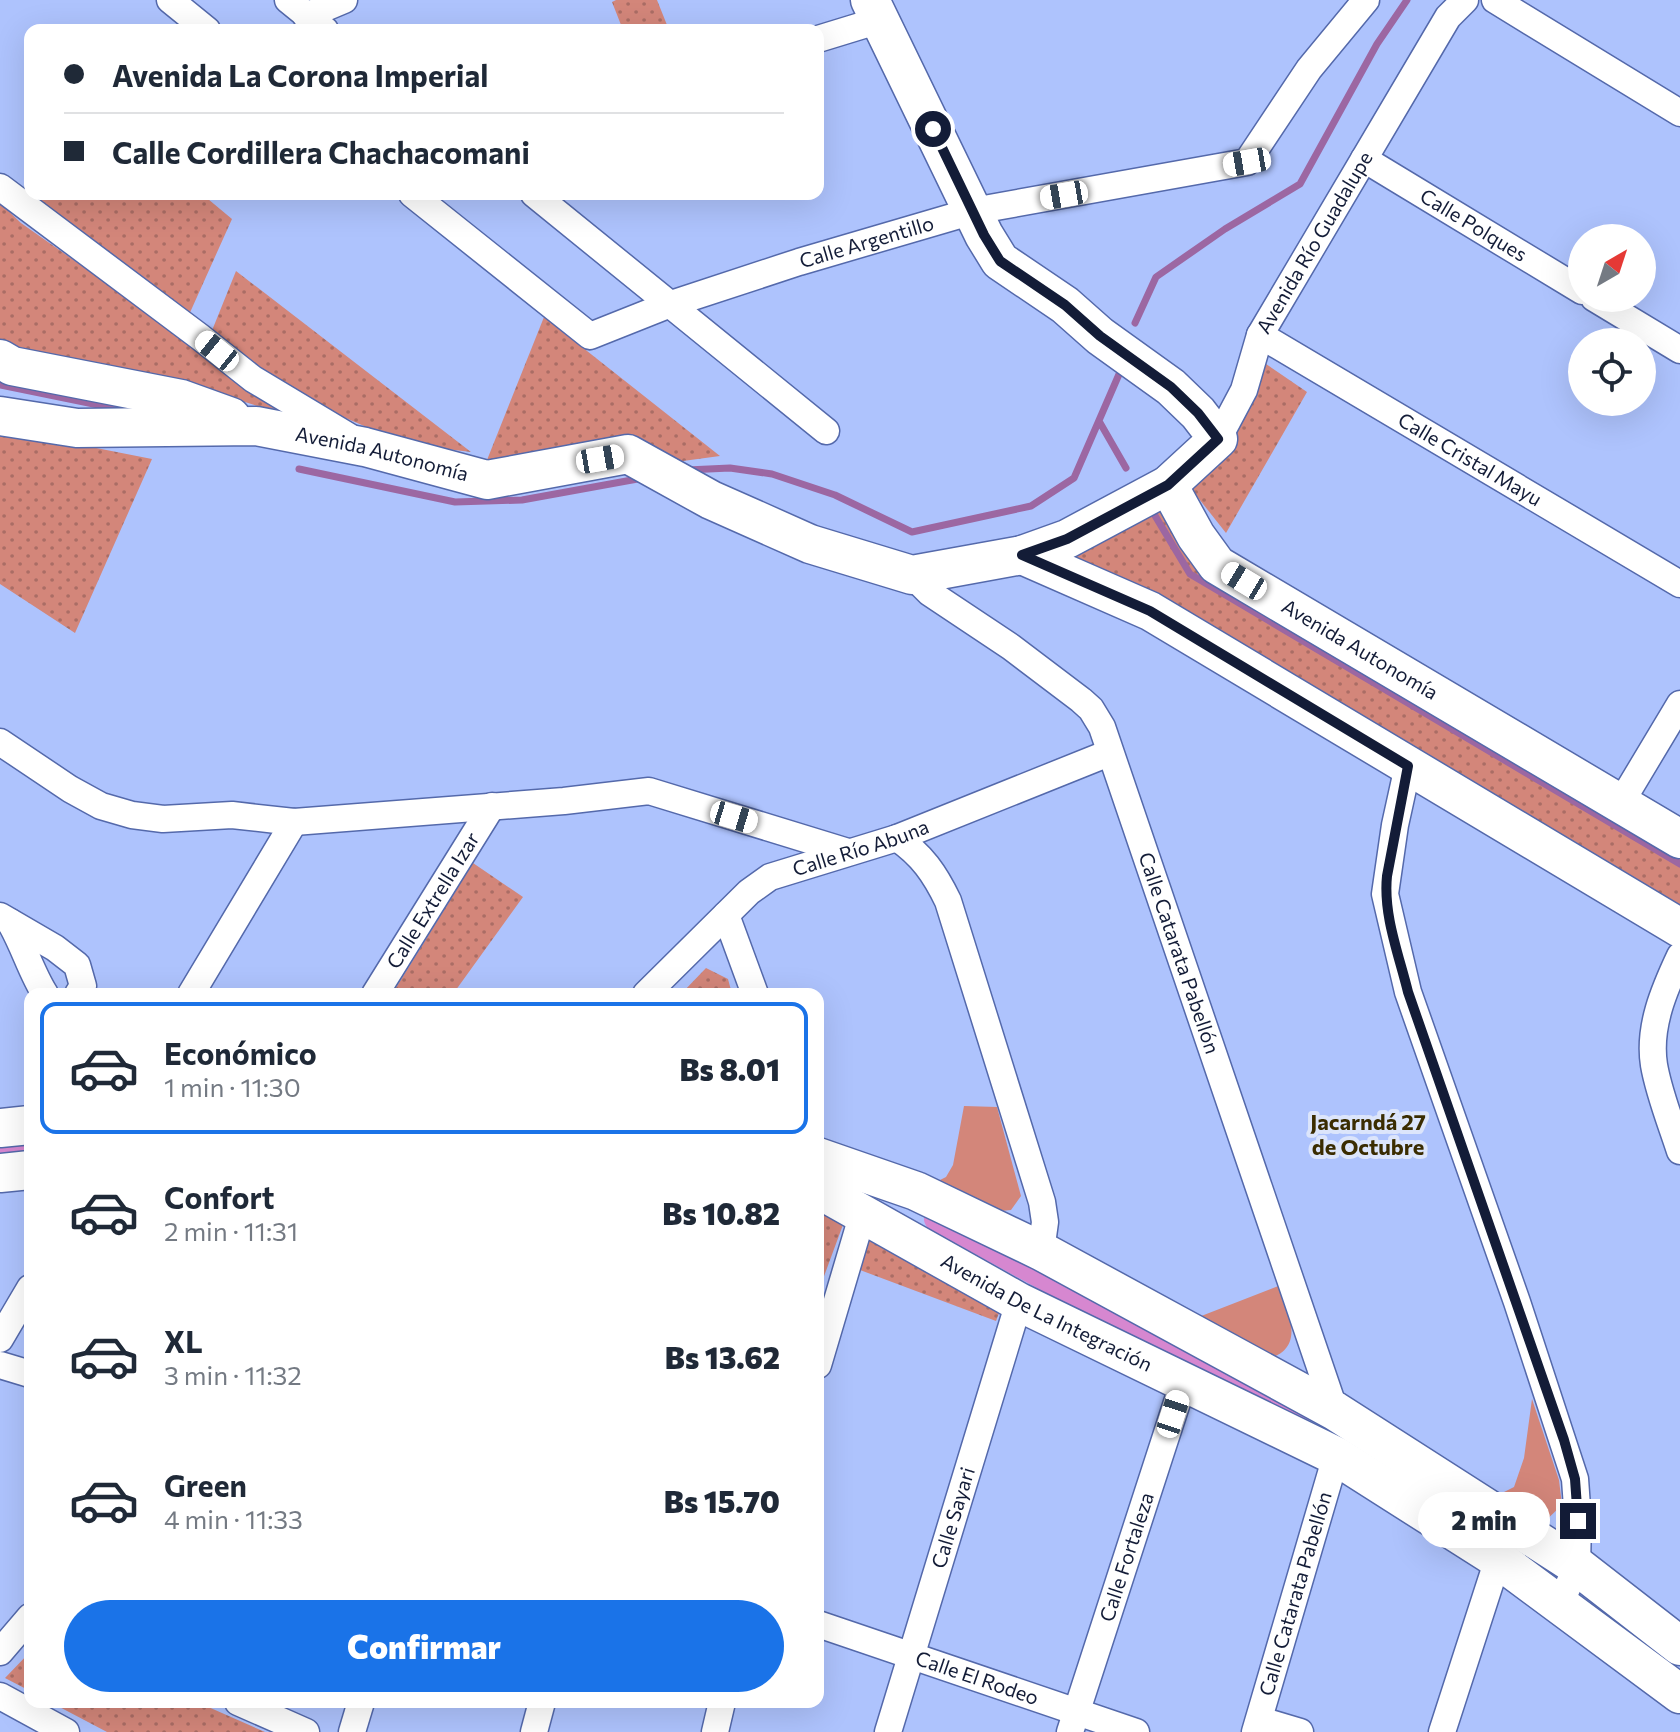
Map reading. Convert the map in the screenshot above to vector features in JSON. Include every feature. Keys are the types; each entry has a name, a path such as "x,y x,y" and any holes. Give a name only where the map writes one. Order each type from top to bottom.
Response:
{"street":[{"path":"170,0 200,24"},
{"path":"306,15 344,0"},
{"name":"Calle Argentillo","path":"420,200 590,336 668,305 799,262 973,211 1247,162 1309,69 1366,0"},
{"name":"Avenida Río Guadalupe","path":"1168,485 1218,439 1244,390 1260,335 1448,17 1465,0"},
{"path":"1495,0 1680,113"},
{"path":"824,36 875,10 1000,261 1065,305 1100,336 1171,387 1198,413 1218,439"},
{"name":"Calle Polques","path":"1364,159 1568,283"},
{"path":"0,187 253,379 365,447"},
{"path":"541,200 826,431"},
{"path":"1617,312 1680,350"},
{"name":"Calle Cristal Mayu","path":"1260,335 1680,584"},
{"path":"0,359 12,366 181,399 256,426"},
{"name":"Avenida Autonomía","path":"0,416 77,428 256,426 365,447 487,480 628,454 711,500 810,544 912,575 1022,555 1067,539 1168,485 1196,536 1217,565 1680,839"},
{"path":"1022,555 1150,611 1680,928"},
{"name":"Calle Catarata Pabellón","path":"912,575 930,593 1011,647 1091,709 1102,727 1335,1411"},
{"path":"1620,804 1680,704"},
{"path":"0,742 90,800 132,815 163,819 232,815 294,822 564,801 649,791 848,852"},
{"name":"Calle Río Abuna","path":"652,988 749,892 770,877 897,838 1109,753"},
{"path":"1408,766 1385,894 1408,992 1575,1479 1577,1566 1560,1604"},
{"name":"Calle Extrella Izar","path":"379,988 492,806"},
{"path":"195,988 294,822"},
{"path":"897,838 915,851 929,867 948,901 1042,1202 1045,1222 1041,1251"},
{"path":"726,915 753,988"},
{"path":"4,918 25,948 42,988"},
{"path":"4,918 77,965 82,988"},
{"path":"1680,956 1663,992 1652,1044 1654,1067 1680,1151"},
{"path":"0,1128 24,1126"},
{"path":"824,1159 916,1191 1041,1251 1335,1411 1577,1566 1680,1646"},
{"path":"0,1173 24,1171"},
{"name":"Avenida De La Integración","path":"824,1192 1019,1302 1336,1456 1498,1559 1680,1694"},
{"path":"824,1345 863,1213"},
{"path":"0,1339 24,1298"},
{"name":"Calle Sayari","path":"888,1732 1019,1302"},
{"path":"0,1365 24,1372"},
{"name":"Calle Fortaleza","path":"1074,1722 1183,1384"},
{"name":"Calle Catarata Pabellón","path":"1258,1726 1336,1456"},
{"path":"1442,1732 1498,1559"},
{"path":"0,1652 24,1624"},
{"name":"Calle El Rodeo","path":"824,1626 911,1656 1074,1722 1136,1732"},
{"path":"0,1696 66,1732"},
{"path":"252,1708 306,1732"},
{"path":"352,1732 359,1708"},
{"path":"534,1732 540,1708"},
{"path":"715,1732 721,1708"},
{"path":"1258,1726 1300,1732"}],"shaded area":[{"path":"657,0 667,24 621,24 612,2"},
{"path":"39,200 209,200 232,219 188,317"},
{"path":"0,203 21,223 301,420 226,396 0,340"},
{"path":"236,271 471,452 406,444 306,401 211,333"},
{"path":"544,317 720,456 668,463 618,441 487,460"},
{"path":"1266,364 1307,392 1226,533 1188,485 1229,446"},
{"path":"0,429 152,459 75,633 0,584"},
{"path":"1160,511 1194,565 1680,854 1680,912 1061,554 1125,520"},
{"path":"473,863 523,897 457,988 396,988"},
{"path":"706,968 728,979 730,988 687,988"},
{"path":"964,1106 997,1107 1021,1196 1011,1210 991,1212 928,1186 946,1177 953,1165"},
{"path":"824,1214 844,1222 824,1276"},
{"path":"868,1236 1001,1308 996,1321 860,1270"},
{"path":"1281,1285 1292,1331 1286,1349 1277,1355 1263,1360 1191,1320"},
{"path":"1532,1399 1559,1480 1562,1505 1540,1526 1500,1494 1514,1487 1524,1458"},
{"path":"24,1658 24,1688 5,1678"},
{"path":"61,1708 211,1708 265,1732 107,1732"}],"waterway":[{"path":"1135,323 1156,277 1225,229 1300,184 1377,44 1407,0"},
{"path":"687,470 730,468 772,474 835,495 912,532 1031,506 1074,478 1120,372"},
{"path":"0,385 123,410"},
{"path":"1099,421 1126,468"},
{"path":"299,469 455,502 522,500 643,478"},
{"path":"1154,514 1190,574 1680,864"},
{"path":"0,1152 24,1150"},
{"path":"936,1219 1224,1377 1300,1411"}],"district":[{"name":"Jacarndá 27 de Octubre","path":"1368,1134"}],"route":[{"path":"933,129 984,235 1000,261 1065,305 1100,336 1171,387 1198,413 1218,439 1168,485 1067,539 1022,555 1150,611 1408,766 1385,894 1391,927 1408,992 1564,1440 1575,1479 1578,1521"}]}
